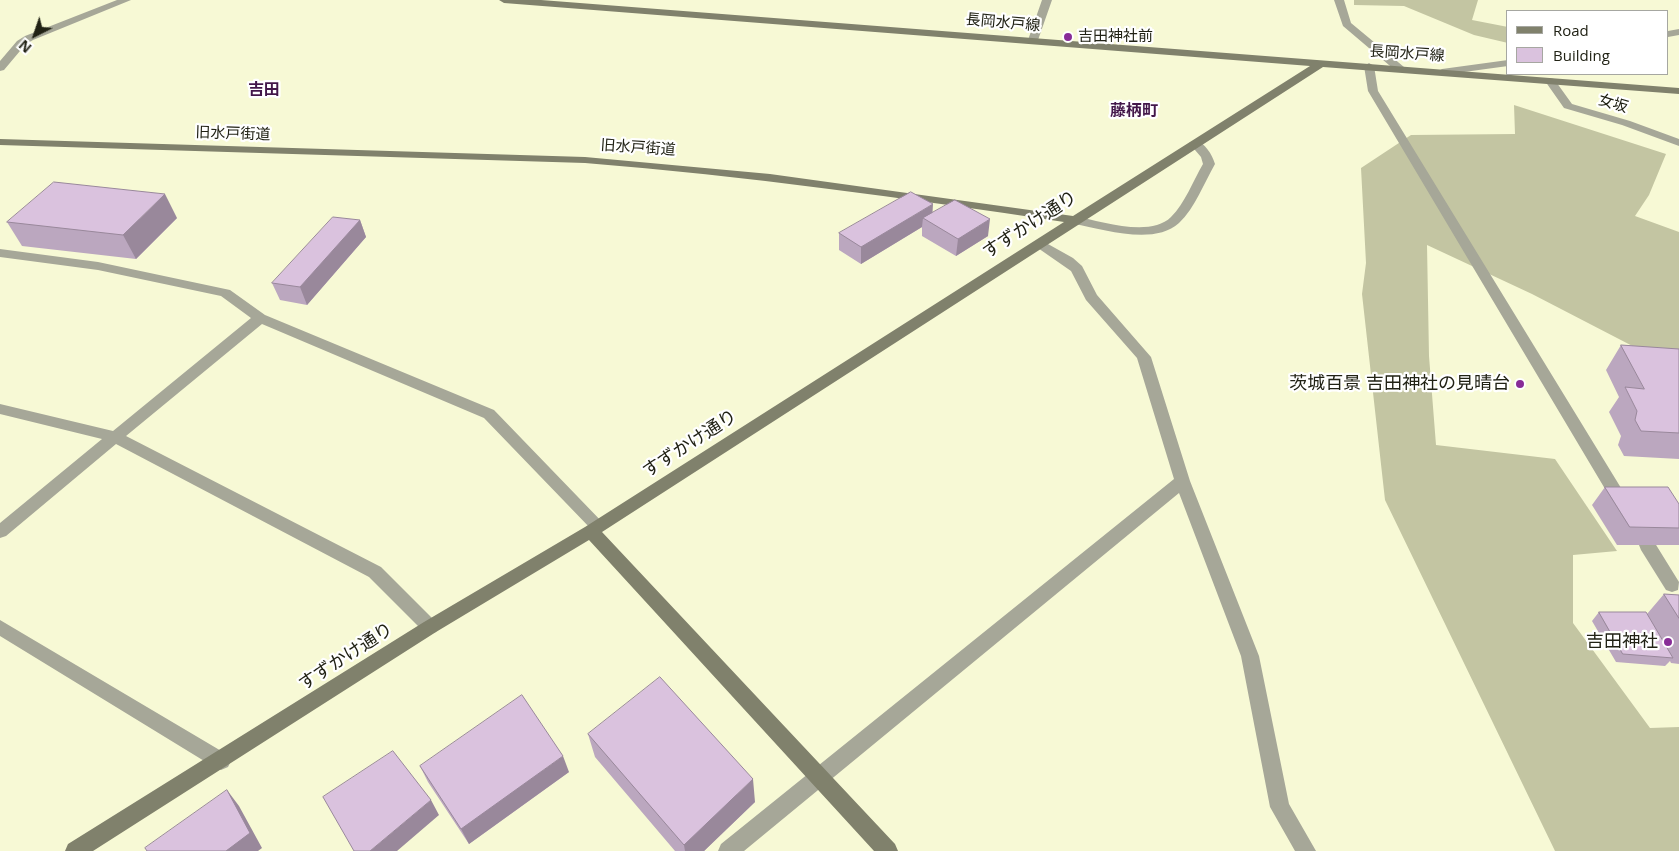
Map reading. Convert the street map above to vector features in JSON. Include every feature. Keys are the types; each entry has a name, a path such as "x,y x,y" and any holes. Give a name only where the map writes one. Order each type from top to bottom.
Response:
{"street":[{"path":"0,68 21,43 29,38 126,0"},
{"name":"長岡水戸線","path":"504,0 1679,91"},
{"path":"1033,40 1047,0"},
{"path":"1339,0 1346,24 1400,69"},
{"name":"すずかけ通り","path":"76,851 430,627 595,529 1321,63"},
{"path":"1442,72 1506,63"},
{"path":"1369,66 1373,91 1623,505"},
{"name":"女坂","path":"1550,81 1568,106 1626,123 1679,143"},
{"name":"旧水戸街道","path":"0,142 585,160 671,166 875,190 1147,232 1164,228 1175,220 1208,164 1207,156 1195,143"},
{"path":"1039,243 1068,261 1076,269 1091,297 1144,357 1182,481 1250,656 1280,807 1306,851"},
{"path":"0,253 98,266 224,293 260,318 490,414 888,851"},
{"path":"0,532 260,318"},
{"path":"0,409 115,437 375,572 430,627"},
{"path":"728,851 1182,481"},
{"path":"1647,545 1672,585"},
{"path":"0,627 221,760"}],"green space":[{"path":"1354,0 1478,0 1472,20 1506,27 1506,43 1474,35 1404,6 1354,5"},
{"path":"1514,105 1666,154 1649,195 1635,216 1679,232 1679,353 1673,367 1532,294 1427,245 1429,356 1436,445 1555,459 1617,551 1573,555 1573,623 1650,728 1679,727 1679,851 1555,851 1385,500 1362,294 1366,263 1361,168 1411,135 1515,134"}],"building":[{"path":"54,182 165,194 123,235 7,222"},
{"path":"911,192 933,204 861,247 839,233"},
{"path":"955,200 990,219 958,239 923,218"},
{"path":"333,217 360,220 300,287 272,283"},
{"path":"1621,345 1679,349 1679,433 1641,431 1635,420 1637,411 1625,387 1644,389"},
{"path":"1605,487 1668,487 1679,504 1679,528 1630,527"},
{"path":"1664,594 1679,595 1679,618"},
{"path":"1599,612 1646,612 1673,658 1623,654"},
{"path":"660,677 753,779 684,845 588,734"},
{"path":"522,695 563,756 461,829 420,766"},
{"path":"393,751 431,800 370,851 354,851 323,797"},
{"path":"227,790 250,833 226,851 147,851 145,848"}],"place":[{"name":"吉田神社前","path":"1068,37"},
{"name":"茨城百景 吉田神社の見晴台","path":"1520,384"},
{"name":"吉田神社","path":"1668,642"}],"district":[{"name":"吉田","path":"264,90"},
{"name":"藤柄町","path":"1134,111"}]}
